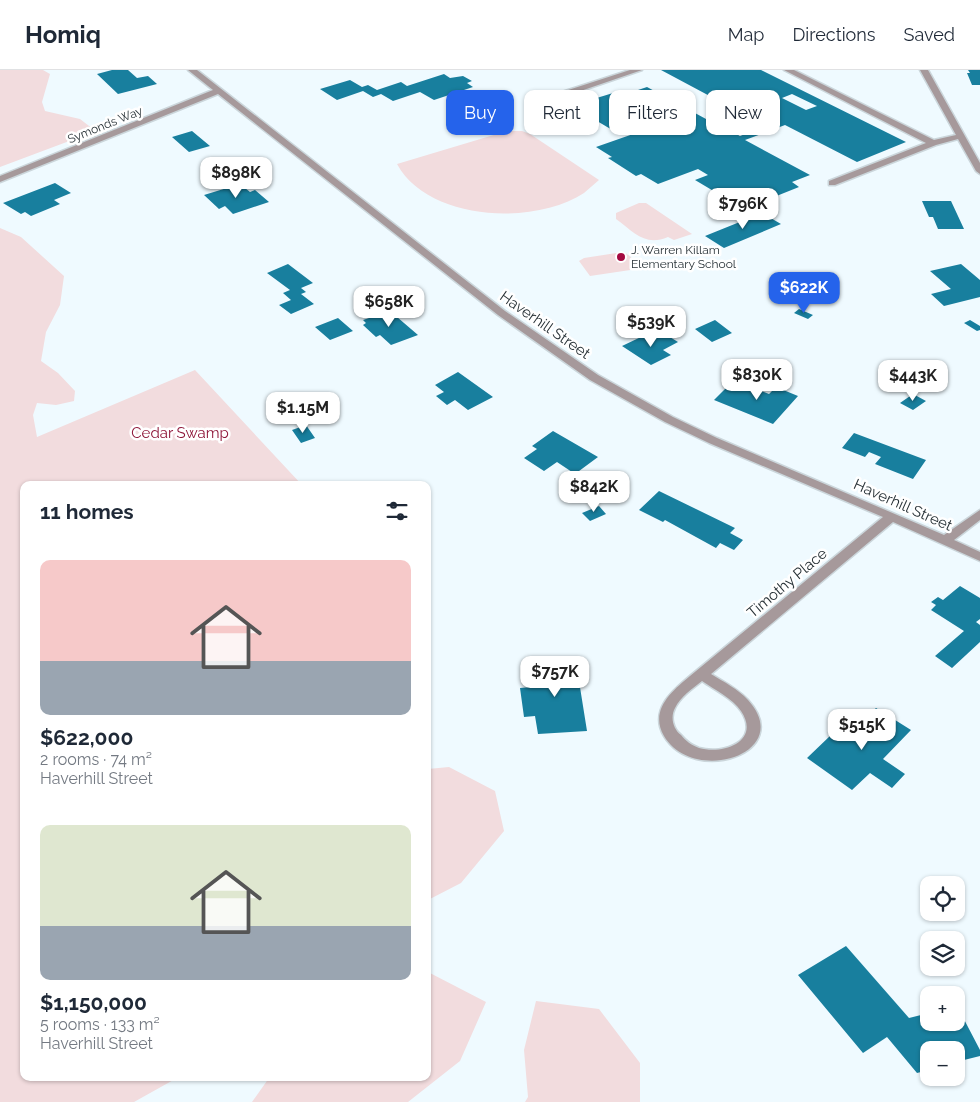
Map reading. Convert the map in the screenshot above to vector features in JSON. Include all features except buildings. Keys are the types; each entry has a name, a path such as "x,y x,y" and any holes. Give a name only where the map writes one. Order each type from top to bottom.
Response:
{"street":[{"name":"Haverhill Street","path":"192,70 486,302 575,366 628,398 679,424 892,516 980,557"},
{"path":"576,90 638,70"},
{"path":"788,70 933,143"},
{"path":"924,70 980,171"},
{"name":"Symonds Way","path":"0,179 218,91"},
{"path":"832,183 933,143 961,136"},
{"path":"945,540 980,514"},
{"name":"Timothy Place","path":"703,675 741,702 751,717 752,733 749,741 736,752 708,757 693,753 680,746 668,731 666,716 671,702 703,675 892,516"}],"green space":[{"path":"0,70 43,70 50,74 42,102 45,111 80,119 93,129 88,134 0,167"},
{"path":"514,131 522,131 524,135 532,135 599,180 584,193 563,204 538,210 511,213 483,212 457,207 432,197 412,183 397,164 494,135 514,135"},
{"path":"639,203 646,203 692,234 674,240 668,237 653,240 640,237 616,219 616,213"},
{"name":"Cedar Swamp","path":"0,228 21,237 64,276 60,305 46,332 41,361 58,373 75,391 74,401 56,405 37,403 33,415 37,437 195,370 298,481 20,481 20,1081 172,1081 134,1102 0,1102"},
{"path":"623,252 633,259 637,269 590,276 579,261 584,258"},
{"path":"449,767 495,791 504,831 461,883 431,898 431,769"},
{"path":"431,974 486,1002 460,1061 408,1102 252,1102 267,1081 431,1081"},
{"path":"536,1001 599,1009 640,1063 640,1102 525,1102 528,1097 524,1050"}],"place":[{"name":"J. Warren Killam Elementary School","path":"621,257"}]}
